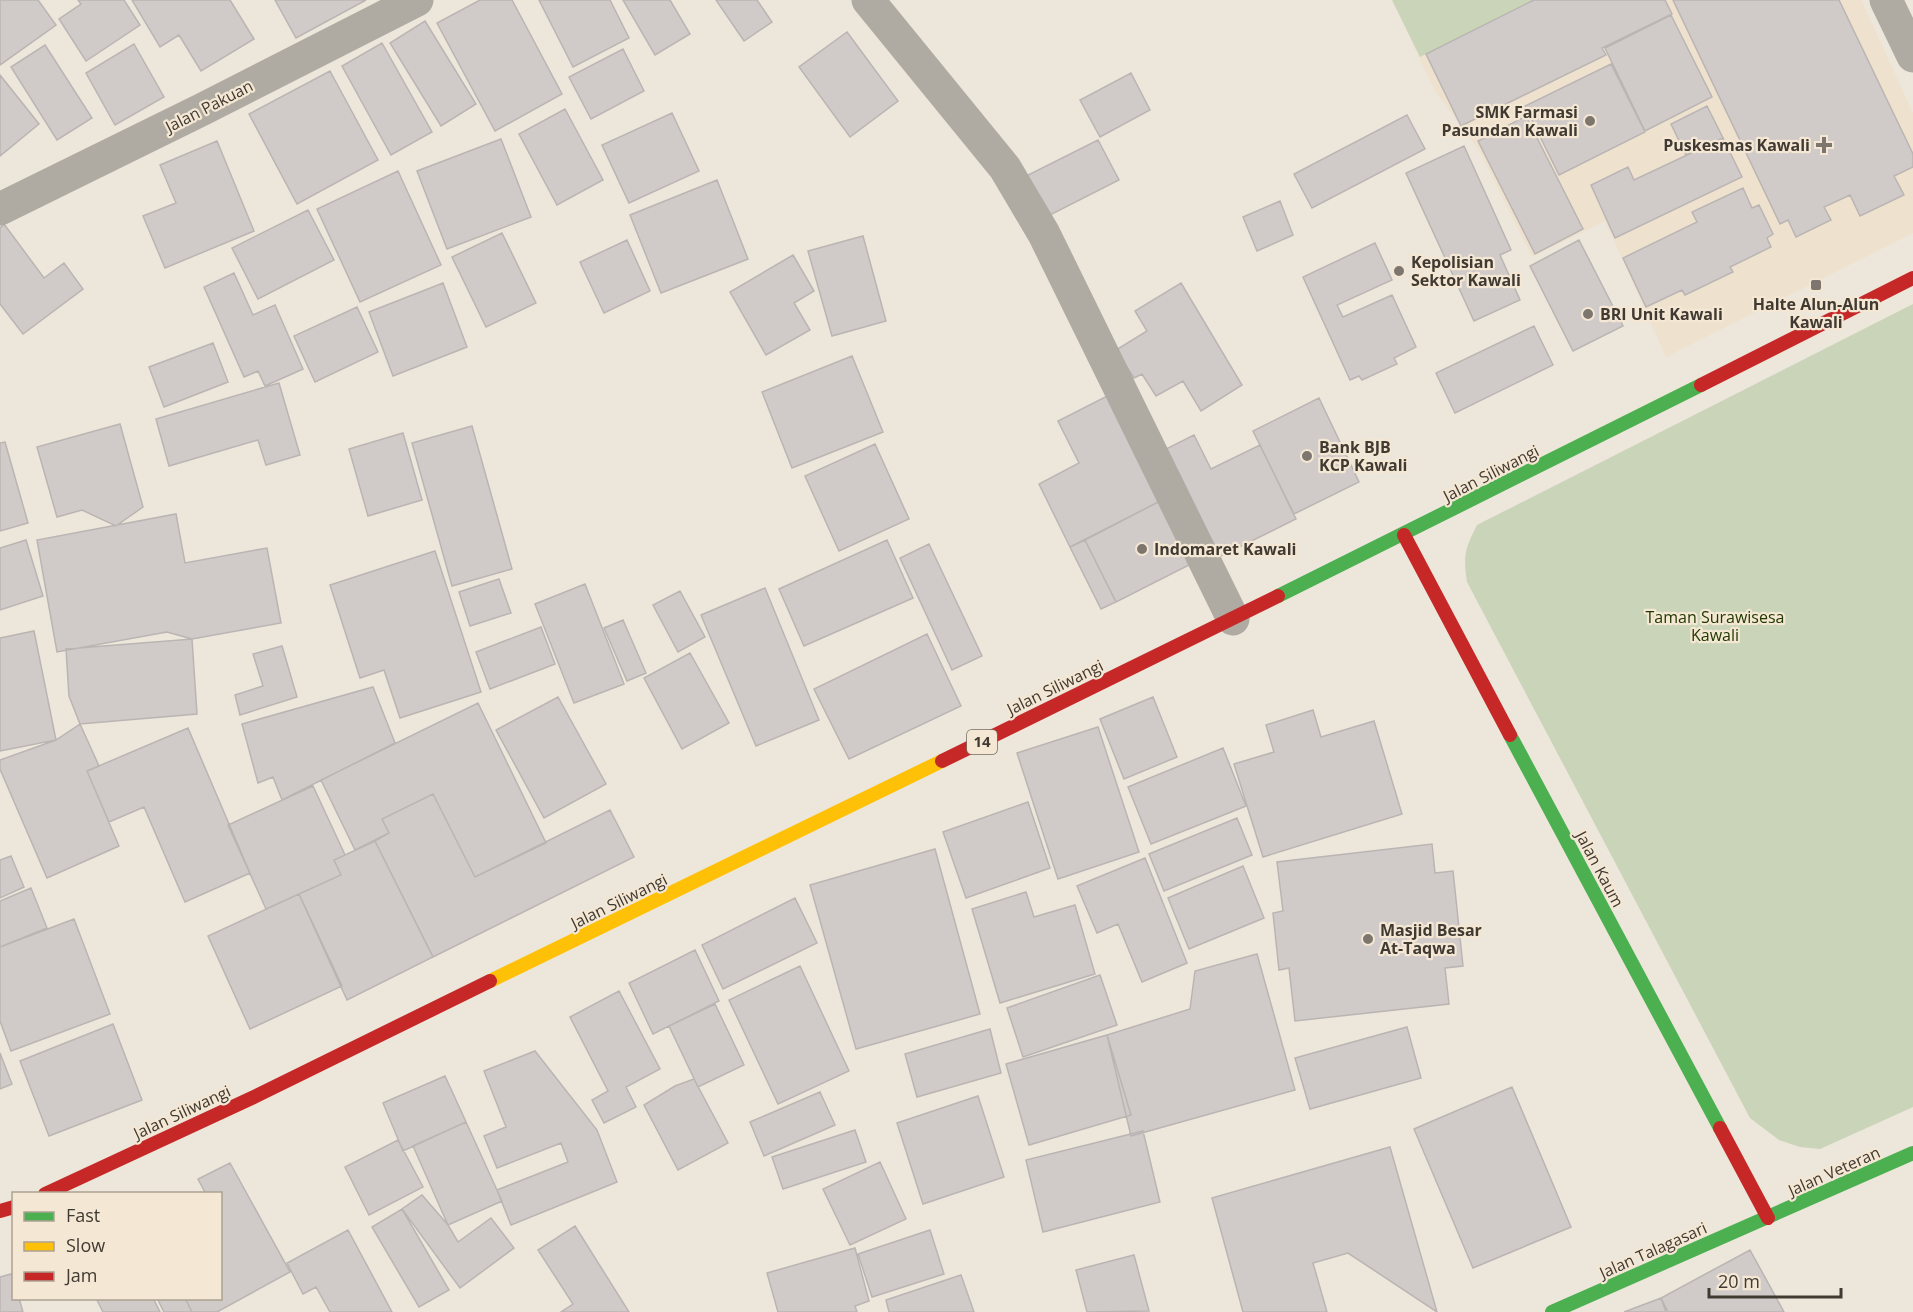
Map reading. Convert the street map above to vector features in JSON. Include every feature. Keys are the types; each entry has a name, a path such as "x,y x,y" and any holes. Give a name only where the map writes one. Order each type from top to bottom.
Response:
{"main road":[{"name":"Jalan Siliwangi","path":"49,1192 256,1096 1233,619 1913,278"},
{"name":"Jalan Kaum","path":"1404,535 1768,1218"},
{"name":"Jalan Veteran","path":"1768,1218 1913,1153"},
{"name":"Jalan Talagasari","path":"1552,1312 1768,1218"}],"street":[{"name":"Jalan Pakuan","path":"0,209 417,0"},
{"path":"868,0 1005,168 1044,234 1233,619"},
{"path":"1886,0 1913,56"}],"shaded area":[{"path":"1392,0 1861,0 1913,113 1913,233 1666,357 1605,221 1532,257 1480,152 1435,91"}],"green space":[{"path":"1392,0 1534,0 1420,57"},
{"name":"Taman Surawisesa Kawali","path":"1913,304 1913,1107 1820,1149 1800,1147 1779,1140 1750,1118 1467,582 1466,552 1477,525"}],"building":[{"path":"0,0 38,0 56,25 0,65"},
{"path":"78,0 124,0 140,25 86,61 59,19 81,4"},
{"path":"132,0 230,0 254,39 201,71 179,35 160,47"},
{"path":"275,0 366,0 296,38"},
{"path":"480,0 512,0 562,94 495,131 437,23"},
{"path":"539,0 610,0 629,38 573,67"},
{"path":"623,0 670,0 690,34 655,55"},
{"path":"716,0 757,0 772,22 744,41"},
{"path":"1534,0 1665,0 1672,14 1602,48 1606,55 1461,126 1426,54"},
{"name":"Puskesmas Kawali","path":"1673,0 1839,0 1913,154 1913,167 1894,176 1904,195 1860,216 1850,195 1824,207 1831,220 1796,237 1788,220 1780,224"},
{"path":"1671,15 1712,97 1645,131 1605,48"},
{"path":"425,21 476,104 441,126 390,43"},
{"path":"847,32 898,101 850,137 799,67"},
{"path":"382,43 432,132 391,155 342,66"},
{"path":"134,44 164,97 115,125 86,73"},
{"path":"45,45 92,118 57,140 11,67"},
{"path":"623,49 644,91 591,119 569,77"},
{"path":"1611,64 1645,132 1559,175 1525,106"},
{"path":"330,71 378,160 297,204 249,114"},
{"path":"1131,73 1150,110 1100,137 1080,100"},
{"path":"0,75 39,124 0,156"},
{"path":"1707,106 1723,138 1686,155 1671,124"},
{"path":"565,109 603,180 557,205 519,134"},
{"path":"672,113 699,171 629,203 602,145"},
{"path":"1407,115 1425,149 1312,208 1294,174"},
{"path":"1526,116 1583,229 1535,254 1478,141"},
{"path":"1723,138 1742,177 1615,238 1591,185 1628,167 1634,180"},
{"path":"501,139 531,217 447,249 417,171"},
{"path":"1098,140 1119,180 1046,217 1026,176"},
{"path":"217,141 254,231 165,268 143,216 176,203 160,165"},
{"path":"1464,146 1511,250 1500,255 1520,300 1474,321 1406,173"},
{"path":"398,171 441,265 360,302 317,209"},
{"path":"717,180 748,259 661,293 630,215"},
{"path":"1743,188 1752,208 1759,205 1773,234 1767,238 1771,247 1730,267 1733,272 1685,295 1682,290 1646,307 1623,258 1697,222 1692,212"},
{"path":"1280,201 1293,235 1257,251 1243,217"},
{"path":"308,210 334,260 258,299 232,248"},
{"path":"4,224 44,278 64,263 83,289 23,334 0,304 0,228"},
{"path":"502,233 536,303 486,327 452,257"},
{"path":"863,236 886,321 832,336 808,251"},
{"path":"627,240 650,291 604,313 580,262"},
{"path":"1579,240 1623,326 1573,351 1530,266"},
{"path":"1375,243 1392,280 1337,305 1343,317 1392,295 1416,347 1394,358 1397,364 1362,380 1359,376 1350,380 1303,277"},
{"path":"793,255 814,291 794,303 810,330 766,355 730,292"},
{"path":"234,273 253,315 275,305 303,369 265,386 258,371 244,377 204,287"},
{"path":"443,283 467,347 393,376 369,312"},
{"path":"1181,283 1242,385 1201,411 1183,381 1156,396 1142,374 1134,378 1116,350 1147,331 1135,311"},
{"path":"357,307 378,352 315,382 294,336"},
{"path":"1534,326 1553,365 1455,413 1436,373"},
{"path":"213,343 228,382 164,407 149,367"},
{"path":"852,356 883,432 792,468 762,392"},
{"path":"279,383 300,455 266,465 258,440 169,466 156,419"},
{"path":"1115,392 1168,497 1070,547 1039,484 1079,463 1058,421"},
{"path":"1319,398 1359,482 1294,514 1253,431"},
{"path":"120,424 143,507 116,526 82,510 57,517 37,447"},
{"path":"472,426 512,569 452,586 412,443"},
{"path":"403,433 422,500 368,516 349,449"},
{"path":"1194,435 1211,469 1260,445 1296,519 1211,561 1158,453"},
{"path":"5,442 28,523 0,531 0,443"},
{"path":"875,444 909,519 839,551 805,476"},
{"path":"1168,497 1199,560 1116,602 1085,540"},
{"path":"176,514 185,563 267,548 281,623 192,639 167,632 57,652 37,540"},
{"path":"26,540 43,596 0,610 0,548"},
{"path":"887,540 913,598 804,646 779,589"},
{"path":"1085,540 1116,602 1101,609 1070,547"},
{"path":"929,544 982,656 952,670 900,558"},
{"path":"435,551 481,692 400,718 384,670 360,678 330,585"},
{"path":"499,579 511,613 470,626 459,592"},
{"path":"585,584 624,684 574,703 535,604"},
{"path":"765,588 819,720 756,746 701,615"},
{"path":"680,591 705,637 678,652 653,605"},
{"path":"623,620 646,673 627,681 604,628"},
{"path":"541,627 555,664 490,689 476,652"},
{"path":"34,631 56,740 0,751 0,638"},
{"path":"927,634 961,706 849,759 814,689"},
{"path":"192,639 197,714 80,724 69,696 66,649"},
{"path":"282,646 297,697 240,715 235,695 263,686 253,654"},
{"path":"690,653 729,723 682,749 644,678"},
{"path":"373,687 395,743 282,800 273,777 258,783 242,724"},
{"path":"558,697 606,784 544,818 496,730"},
{"path":"1153,697 1177,757 1124,779 1100,719"},
{"path":"478,703 546,843 475,877 433,794 382,819 389,833 355,850 321,780"},
{"path":"1313,710 1321,737 1374,721 1402,814 1263,857 1234,764 1274,752 1266,725"},
{"path":"80,724 99,766 87,771 119,846 47,878 0,769 0,760 56,740"},
{"path":"1098,727 1139,852 1058,879 1017,753"},
{"path":"188,728 250,873 185,902 144,807 109,822 87,771"},
{"path":"1223,748 1246,806 1151,844 1128,787"},
{"path":"313,786 345,855 334,860 341,875 266,909 228,825"},
{"path":"433,794 475,877 610,810 634,857 433,957 375,841 389,833 382,819"},
{"path":"1028,802 1050,868 966,898 943,832"},
{"path":"1237,818 1252,855 1164,891 1149,854"},
{"path":"375,841 433,957 347,1000 299,894 341,875 334,860"},
{"name":"Masjid Besar At-Taqwa","path":"1432,844 1435,873 1453,871 1463,966 1445,968 1449,1004 1295,1021 1289,968 1279,970 1273,913 1283,911 1277,862"},
{"path":"935,849 980,1014 856,1049 810,885"},
{"path":"11,856 24,887 0,898 0,860"},
{"path":"1145,858 1187,963 1142,982 1118,924 1097,933 1077,886"},
{"path":"1243,866 1264,918 1189,949 1168,898"},
{"path":"31,888 47,928 0,947 0,901"},
{"path":"1026,892 1034,917 1075,905 1095,974 1000,1003 972,909"},
{"path":"299,894 342,986 250,1029 208,936"},
{"path":"795,898 817,943 723,989 702,945"},
{"path":"74,919 110,1014 11,1051 0,1021 0,947"},
{"path":"695,950 719,1001 653,1034 629,983"},
{"path":"1257,954 1295,1090 1131,1136 1107,1035 1190,1009 1195,971"},
{"path":"800,966 849,1071 778,1104 729,1000"},
{"path":"1100,975 1117,1025 1023,1057 1007,1008"},
{"path":"619,991 660,1069 626,1087 636,1107 604,1123 592,1100 608,1091 570,1017"},
{"path":"715,1004 744,1065 698,1087 669,1026"},
{"path":"113,1024 142,1100 49,1136 20,1061"},
{"path":"1407,1027 1421,1078 1310,1109 1295,1058"},
{"path":"990,1029 1001,1073 917,1097 905,1054"},
{"path":"1107,1035 1131,1115 1029,1145 1006,1064"},
{"path":"535,1051 597,1130 617,1182 511,1225 497,1190 568,1162 561,1143 497,1168 484,1136 506,1127 484,1071"},
{"path":"0,1053 12,1084 0,1089"},
{"path":"445,1076 466,1122 403,1151 383,1103"},
{"path":"694,1079 728,1143 678,1170 644,1105 675,1086"},
{"path":"1512,1087 1571,1227 1473,1268 1414,1129"},
{"path":"820,1092 835,1125 764,1156 750,1122"},
{"path":"978,1096 1004,1177 923,1204 897,1123"},
{"path":"466,1122 502,1201 448,1225 413,1146"},
{"path":"855,1130 866,1162 783,1189 772,1157"},
{"path":"1143,1131 1160,1202 1043,1232 1026,1160"},
{"path":"398,1140 423,1187 369,1215 345,1167"},
{"path":"1390,1147 1437,1312 1348,1253 1313,1263 1327,1312 1243,1312 1212,1198"},
{"path":"880,1162 906,1219 850,1245 823,1189"},
{"path":"230,1163 290,1272 217,1312 192,1312 186,1300 222,1300 222,1192 205,1192 198,1179"},
{"path":"422,1195 448,1225 458,1242 491,1218 514,1248 460,1288 402,1209"},
{"path":"402,1209 449,1290 419,1307 372,1227"},
{"path":"575,1226 629,1312 561,1312 573,1304 538,1250"},
{"path":"348,1230 392,1312 330,1312 316,1287 303,1294 287,1263"},
{"path":"930,1230 944,1274 872,1297 858,1254"},
{"path":"855,1248 869,1301 855,1306 857,1312 778,1312 767,1273"},
{"path":"1750,1250 1784,1312 1668,1312 1661,1298"},
{"path":"1134,1255 1149,1311 1087,1312 1076,1270"},
{"path":"11,1274 12,1300 20,1300 23,1312 0,1312 0,1277"},
{"path":"961,1275 974,1312 889,1312 886,1300"},
{"path":"1661,1298 1666,1312 1624,1312"},
{"path":"97,1300 154,1300 160,1312 103,1312"},
{"path":"158,1300 186,1300 192,1312 164,1312"}],"traffic: fast":[{"path":"1278,596 1701,385"},
{"path":"1510,735 1720,1128"},
{"path":"1552,1312 1913,1153"}],"traffic: slow":[{"path":"490,981 942,761"}],"traffic: jam":[{"path":"1701,385 1913,278"},
{"path":"1404,535 1510,735"},
{"path":"942,761 1278,596"},
{"path":"49,1192 256,1096 490,981"},
{"path":"1720,1128 1768,1218"},
{"path":"0,1211 12,1208"}],"place":[{"name":"SMK Farmasi Pasundan Kawali","path":"1590,121"},
{"name":"Puskesmas Kawali","path":"1824,145"},
{"name":"Kepolisian Sektor Kawali","path":"1399,271"},
{"name":"Halte Alun-Alun Kawali","path":"1816,285"},
{"name":"BRI Unit Kawali","path":"1588,314"},
{"name":"Bank BJB KCP Kawali","path":"1307,456"},
{"name":"Indomaret Kawali","path":"1142,549"},
{"name":"Masjid Besar At-Taqwa","path":"1368,939"}]}
